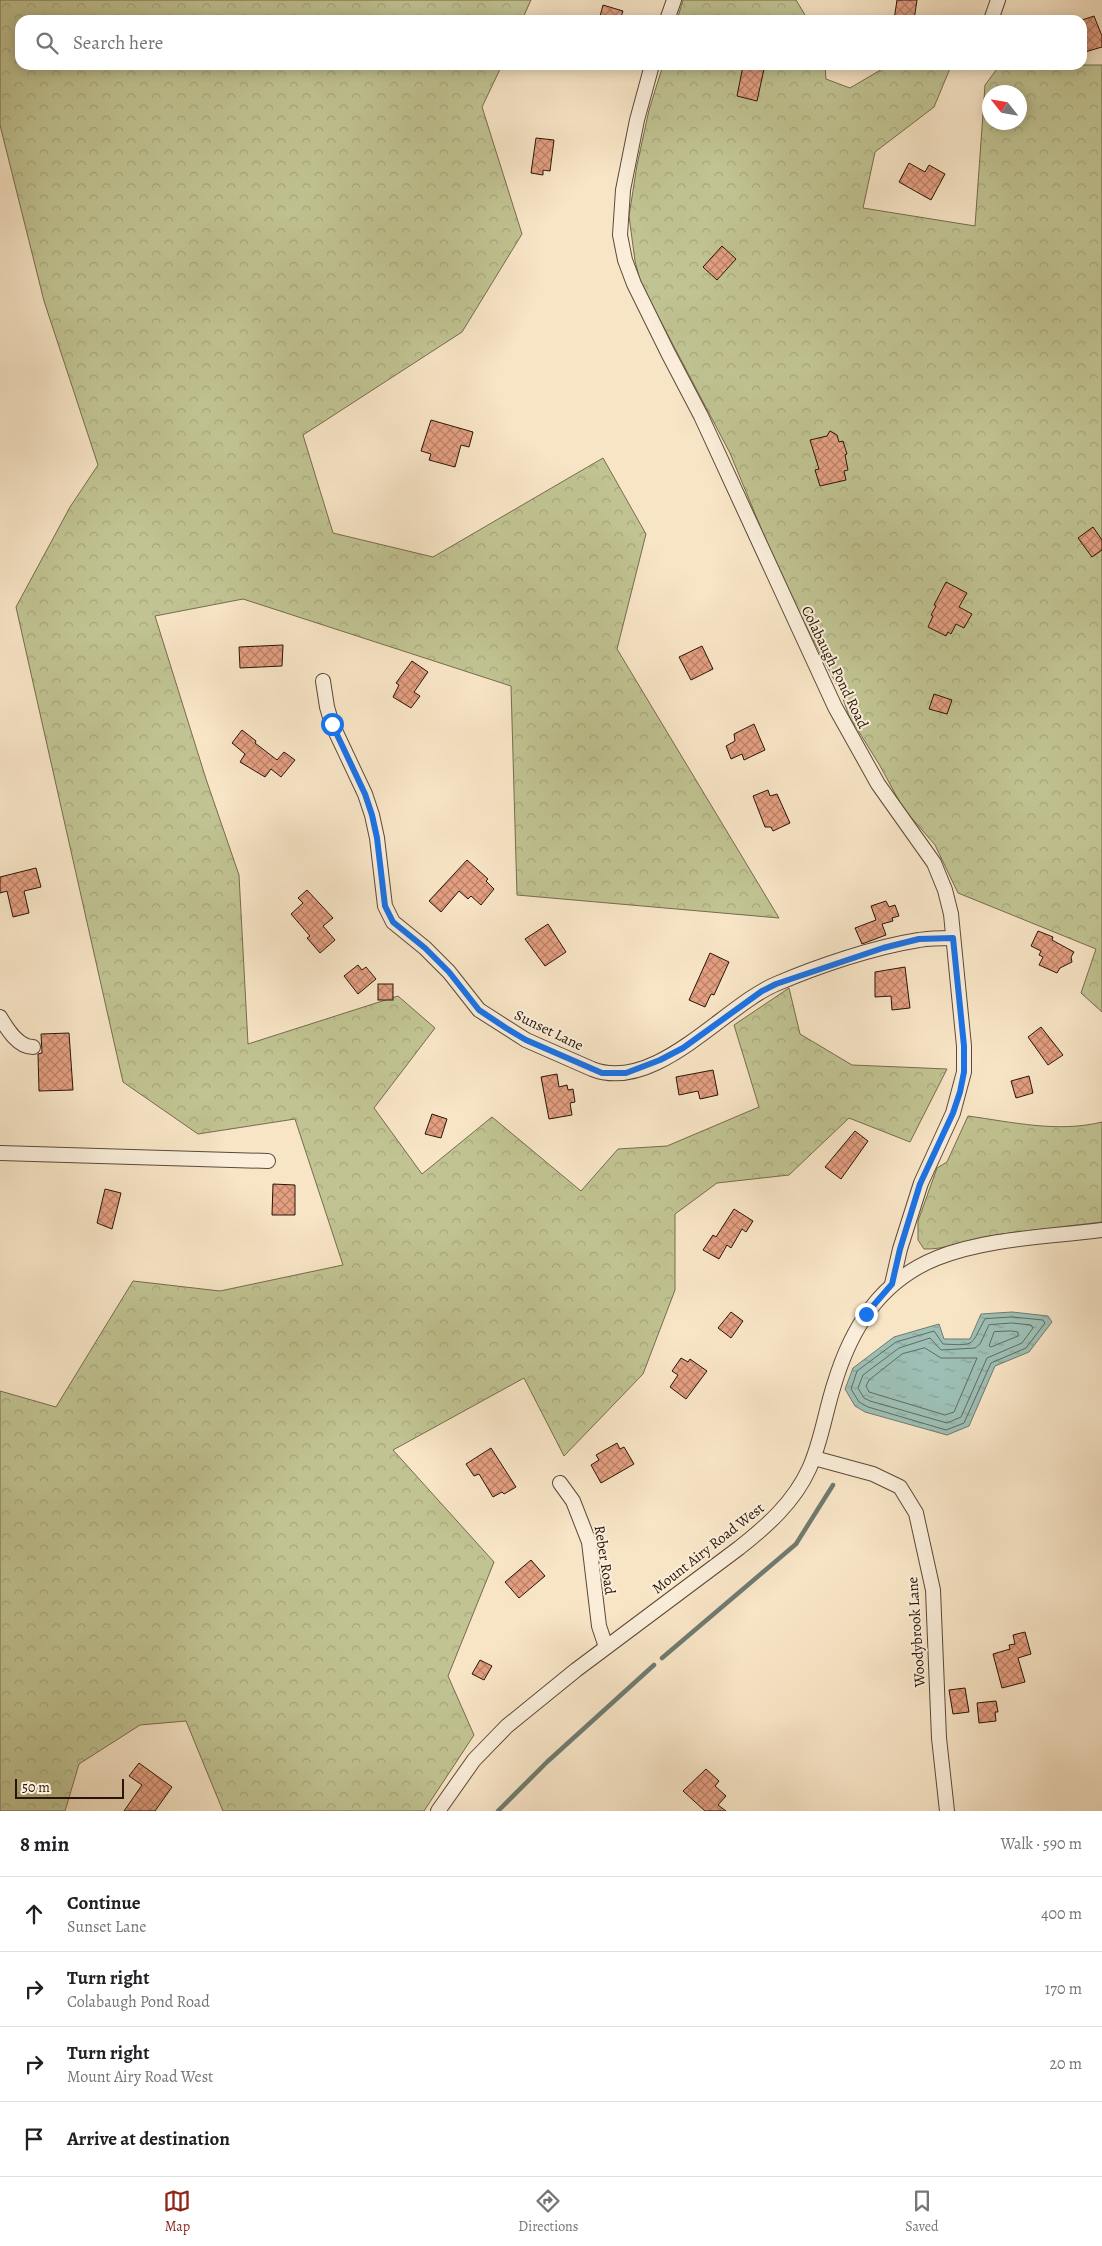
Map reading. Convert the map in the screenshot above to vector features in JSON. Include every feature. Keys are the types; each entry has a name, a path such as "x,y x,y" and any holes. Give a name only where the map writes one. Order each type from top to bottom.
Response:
{"street":[{"path":"669,15 674,0"},
{"path":"993,15 998,0"},
{"name":"Colabaugh Pond Road","path":"651,70 623,190 620,235 625,260 634,284 663,344 701,416 835,707 878,784 934,863 945,890 951,914 964,1046 964,1072 953,1113 920,1184 900,1249 892,1284"},
{"name":"Sunset Lane","path":"323,681 332,724 365,794 372,815 377,838 385,906 393,922 425,948 449,972 479,1010 526,1040 592,1069 602,1073 626,1073 660,1060 683,1048 762,991 792,978 883,948 919,939 953,938"},
{"path":"0,1017 16,1038 29,1047 33,1047"},
{"path":"0,1153 268,1161"},
{"name":"Mount Airy Road West","path":"438,1811 474,1760 495,1736 606,1647 765,1527 797,1491 814,1458 834,1386 850,1344 870,1309 892,1284 923,1264 953,1252 989,1244 1102,1230"},
{"name":"Woodybrook Lane","path":"814,1458 873,1474 900,1487 916,1513 933,1590 939,1738 947,1811"},
{"name":"Reber Road","path":"560,1483 573,1501 588,1542 596,1611 606,1647"}],"green space":[{"path":"0,0 531,0 524,15 15,15 15,70 500,70 482,107 522,234 462,332 303,435 333,533 433,557 603,458 646,534 617,649 779,918 517,895 511,686 243,599 155,616 206,779 239,875 248,1044 398,996 435,1028 374,1108 422,1174 492,1117 581,1191 618,1149 667,1146 759,1107 734,1025 789,988 800,1034 852,1065 947,1069 910,1142 849,1118 789,1175 717,1183 675,1214 675,1290 643,1374 564,1456 524,1378 393,1450 494,1562 448,1676 474,1735 424,1811 223,1811 186,1721 140,1725 79,1764 65,1811 0,1811 0,1391 56,1407 133,1281 220,1291 343,1265 295,1119 198,1134 123,1082 16,607 70,507 98,465 44,301 0,125"},
{"path":"683,0 796,0 805,15 678,15"},
{"path":"1087,65 1102,65 1102,1012 1081,993 1096,949 958,893 935,845 903,808 879,764 849,716 841,693 784,584 730,453 641,284 635,261 629,216 637,165 649,110 661,70 825,70 826,79 850,88 881,70 949,70 934,107 875,152 863,208 975,226 982,127 982,130 1027,130 1027,85 985,85 996,70 1087,70"},
{"path":"968,1116 1052,1127 1069,1127 1102,1122 1102,1222 1028,1230 984,1237 946,1247 924,1249 918,1240 918,1221 937,1168 947,1162"}],"water":[{"path":"1012,1312 1048,1316 1052,1322 1029,1352 995,1366 969,1426 947,1435 865,1412 855,1406 845,1389 853,1368 894,1337 939,1324 944,1339 970,1339 981,1314"}],"building":[{"path":"897,0 917,0 915,15 895,15"},
{"path":"603,5 623,11 622,15 600,15"},
{"path":"1094,16 1102,36 1102,47 1087,51 1087,18"},
{"path":"742,70 764,70 757,101 737,96"},
{"path":"536,138 554,140 550,171 543,170 543,175 531,173"},
{"path":"909,163 925,172 929,165 945,174 931,200 899,182"},
{"path":"722,246 736,259 717,280 703,267"},
{"path":"431,420 473,432 469,447 461,445 455,467 429,460 431,454 421,451"},
{"path":"830,431 837,435 839,442 843,441 847,454 845,455 848,470 844,471 846,480 820,486 815,470 819,469 810,440 827,436"},
{"path":"1093,527 1102,540 1102,550 1092,557 1078,538"},
{"path":"946,582 967,593 959,607 972,614 964,628 956,624 951,634 948,632 946,636 928,627 936,606 934,605"},
{"path":"283,645 282,666 240,668 239,647"},
{"path":"702,646 713,669 691,680 679,657"},
{"path":"412,661 428,672 414,692 420,696 411,708 393,697 399,685 396,683"},
{"path":"934,694 952,700 947,714 929,709"},
{"path":"754,724 765,750 744,760 742,754 731,759 726,746 735,741 734,734"},
{"path":"242,730 277,760 284,752 295,760 281,777 271,769 265,777 240,762 245,754 232,743"},
{"path":"768,790 770,796 777,794 790,823 773,831 771,827 765,827 753,796"},
{"path":"467,860 488,879 486,881 494,889 481,905 471,896 468,899 459,891 441,912 429,901"},
{"path":"36,868 41,887 24,891 29,913 13,917 7,891 0,893 0,877"},
{"path":"307,890 333,918 323,926 335,940 320,953 307,938 310,936 291,914 303,903 298,898"},
{"path":"886,901 889,907 895,905 899,916 892,918 893,921 882,924 886,935 862,944 855,928 876,920 871,906"},
{"path":"548,924 566,952 545,966 525,939"},
{"path":"1038,931 1053,937 1052,940 1074,952 1071,957 1072,962 1060,968 1057,973 1039,965 1043,957 1039,955 1041,951 1031,946"},
{"path":"710,953 729,962 714,995 711,994 705,1007 689,1000"},
{"path":"358,965 362,970 366,967 376,979 358,994 344,976"},
{"path":"905,967 910,1008 892,1010 891,996 875,997 875,972"},
{"path":"378,984 393,984 393,1000 378,1000"},
{"path":"1041,1027 1063,1055 1048,1065 1028,1037"},
{"path":"69,1033 73,1090 39,1091 38,1054 42,1053 41,1034"},
{"path":"713,1070 718,1095 700,1099 698,1091 679,1095 676,1077"},
{"path":"557,1074 559,1087 567,1085 568,1090 573,1089 575,1102 570,1103 572,1115 549,1119 541,1077"},
{"path":"1029,1076 1033,1093 1016,1098 1011,1081"},
{"path":"432,1114 447,1119 441,1138 425,1134"},
{"path":"855,1131 868,1141 841,1179 825,1167"},
{"path":"273,1184 295,1185 295,1215 272,1215"},
{"path":"105,1189 121,1193 112,1229 97,1223"},
{"path":"734,1209 753,1221 746,1232 742,1229 731,1248 727,1245 719,1259 703,1250 713,1235 716,1237"},
{"path":"731,1312 743,1321 731,1338 718,1328"},
{"path":"681,1358 688,1362 690,1359 707,1371 686,1399 670,1387 678,1375 672,1371"},
{"path":"617,1443 620,1449 624,1447 634,1464 601,1483 591,1465 599,1460 596,1455"},
{"path":"491,1448 516,1487 504,1494 502,1492 493,1497 479,1474 474,1476 466,1464"},
{"path":"531,1560 545,1576 519,1598 505,1582"},
{"path":"1025,1632 1031,1654 1018,1658 1025,1682 1002,1688 993,1654 1010,1649 1009,1645 1015,1644 1013,1635"},
{"path":"480,1660 492,1666 484,1680 472,1674"},
{"path":"965,1688 969,1712 953,1714 949,1690"},
{"path":"996,1701 998,1712 995,1712 996,1721 979,1723 977,1703"},
{"path":"139,1763 172,1787 155,1811 124,1811 142,1785 129,1776"},
{"path":"706,1769 719,1781 715,1786 726,1796 718,1805 726,1811 705,1811 683,1791"}],"waterway":[{"path":"662,1658 796,1544 833,1485"},
{"path":"498,1811 547,1762 654,1665"}],"route":[{"path":"332,724 365,794 372,815 377,838 378,861 385,906 393,922 425,948 449,972 479,1010 526,1040 602,1073 626,1073 660,1060 683,1048 762,991 776,984 883,948 919,939 953,938 964,1046 964,1072 960,1092 953,1113 920,1184 896,1263 892,1284 881,1294 866,1314"}]}
